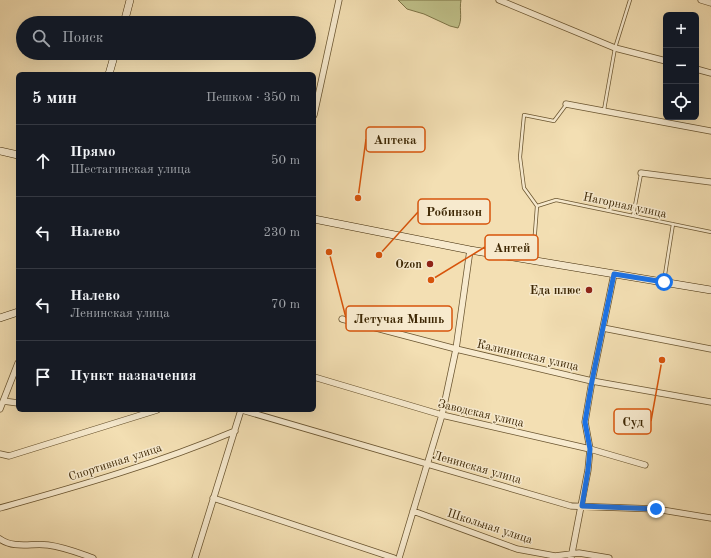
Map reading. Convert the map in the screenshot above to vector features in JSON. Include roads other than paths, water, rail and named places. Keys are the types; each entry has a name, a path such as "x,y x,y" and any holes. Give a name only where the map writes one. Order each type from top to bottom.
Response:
{"main road":[{"path":"126,16 130,0"},
{"path":"110,72 113,60"},
{"path":"0,151 16,155"},
{"path":"316,220 470,250 533,259 711,290"},
{"path":"0,318 16,313"}],"street":[{"path":"316,106 339,0"},
{"path":"499,0 615,48 663,61"},
{"path":"701,0 711,3"},
{"path":"699,70 711,73"},
{"path":"566,104 711,131"},
{"path":"641,173 711,182"},
{"path":"399,558 442,416 456,349 470,250"},
{"path":"571,556 588,470 590,449 585,422 614,274"},
{"name":"Калининская улица","path":"342,319 456,349 592,381 711,402"},
{"path":"604,328 711,349"},
{"path":"0,409 16,368"},
{"name":"Заводская улица","path":"316,377 442,416 590,449 645,465"},
{"path":"3,401 16,403"},
{"path":"0,454 9,456 151,412"},
{"path":"195,558 241,412"},
{"name":"Ленинская улица","path":"249,412 571,506 656,509 711,518"},
{"name":"Спортивная улица","path":"0,508 98,480 204,444 235,431"},
{"path":"214,498 394,558"},
{"name":"Школьная улица","path":"413,511 517,549 555,556 571,556 579,553 609,558"},
{"path":"0,539 14,545 48,545 59,547 93,558"}],"lane":[{"path":"604,111 615,48 630,0"},
{"path":"533,259 536,206 524,188 520,157 524,115 554,121 566,104"},
{"path":"633,216 641,173"},
{"name":"Нагорная улица","path":"536,206 556,200 711,232"},
{"path":"664,282 673,224"}],"place":[{"name":"Аптека","path":"358,198"},
{"name":"Летучая Мышь","path":"329,252"},
{"name":"Робинзон","path":"379,255"},
{"name":"Ozon","path":"430,264"},
{"name":"Антей","path":"431,280"},
{"name":"Еда плюс","path":"589,290"},
{"name":"Суд","path":"662,360"}]}
